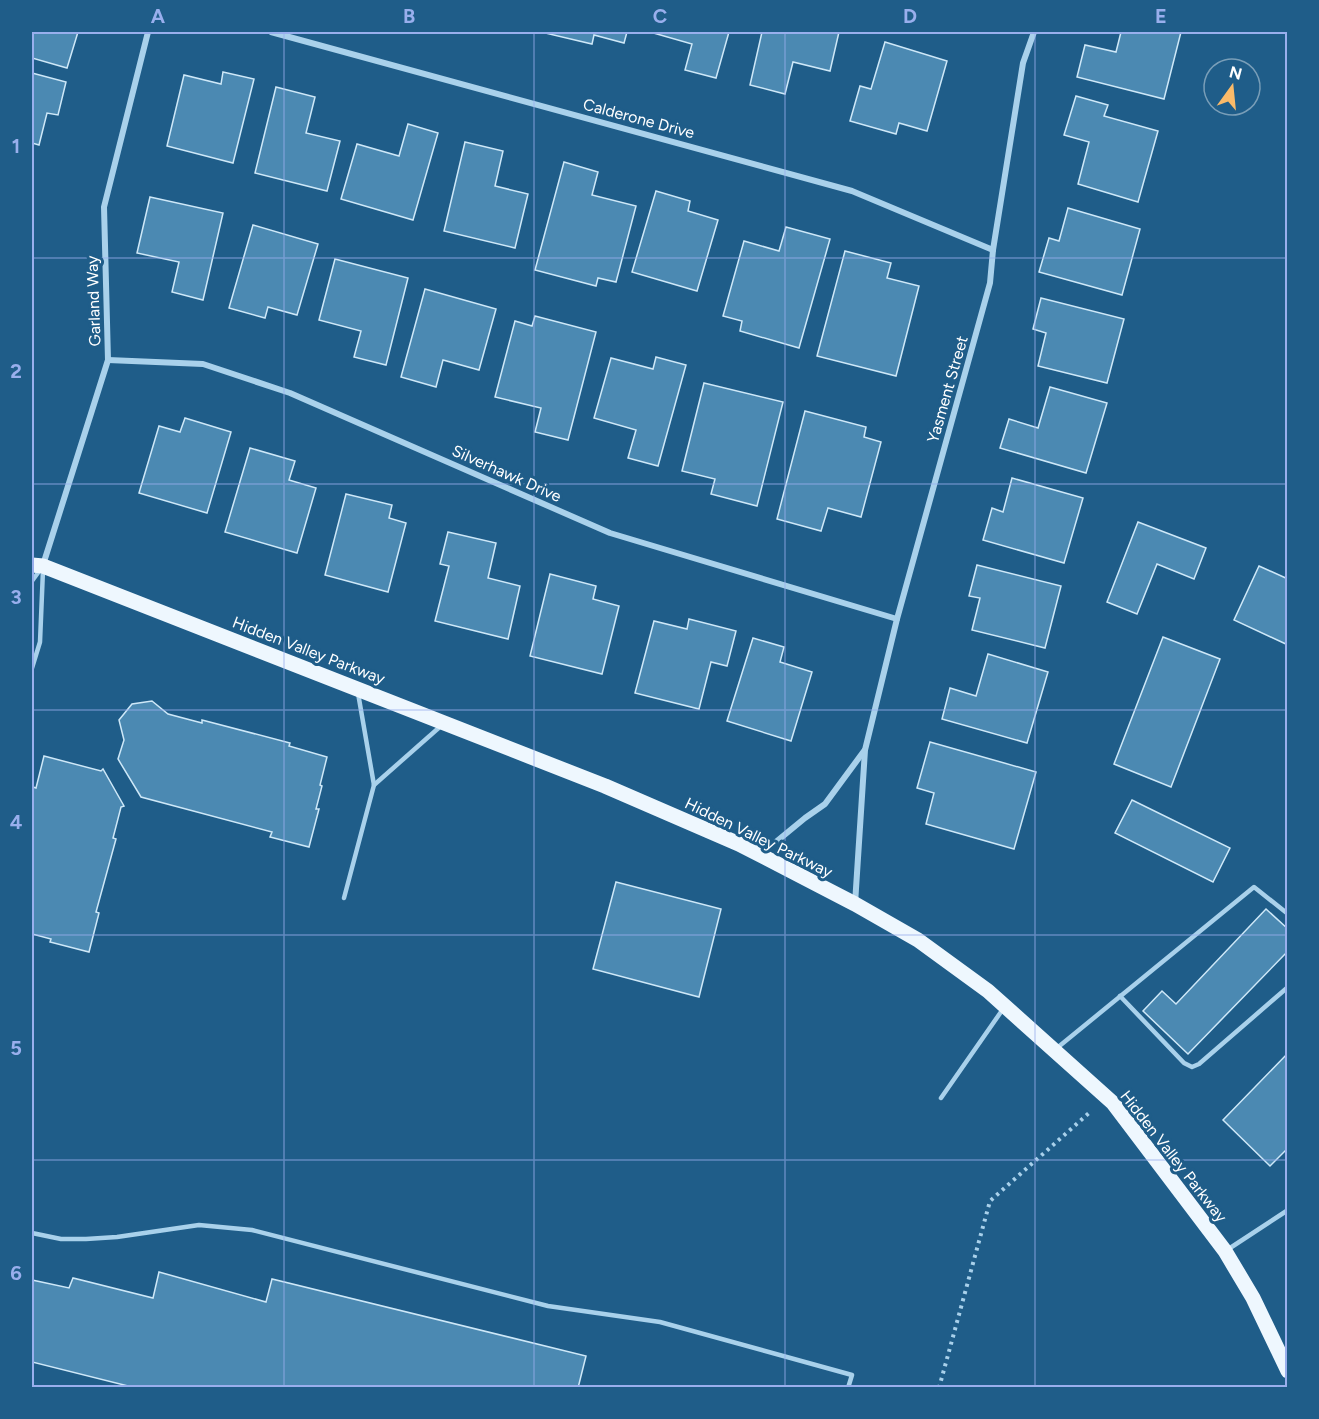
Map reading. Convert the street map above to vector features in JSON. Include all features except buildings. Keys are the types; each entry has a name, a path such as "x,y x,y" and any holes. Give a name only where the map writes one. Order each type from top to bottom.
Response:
{"main road":[{"name":"Hidden Valley Parkway","path":"32,554 37,566 357,688 605,786 739,844 855,904 918,940 988,991 1113,1103 1225,1251 1253,1298 1287,1371"}],"street":[{"name":"Garland Way","path":"37,566 108,360 104,207 148,32"},
{"name":"Calderone Drive","path":"272,32 852,190 993,250"},
{"name":"Yasment Street","path":"855,904 865,750 897,619 990,283 993,250 1023,63 1034,32"},
{"name":"Silverhawk Drive","path":"108,360 203,364 290,393 610,533 897,619"},
{"name":"Yasment Street","path":"759,855 825,804 865,750"}],"lane":[{"path":"32,581 37,566"},
{"path":"32,668 40,642 37,566"},
{"path":"344,898 374,785 357,688"},
{"path":"374,785 445,723"},
{"path":"1054,1050 1254,887 1287,914"},
{"path":"1120,996 1184,1064 1192,1067 1199,1064 1287,987"},
{"path":"941,1098 1005,1007"},
{"path":"1225,1251 1287,1210"},
{"path":"32,1233 61,1239 86,1239 199,1226 252,1230 548,1306 660,1322 852,1375 848,1388"}],"path":[{"path":"939,1388 990,1201 1092,1111"}]}
